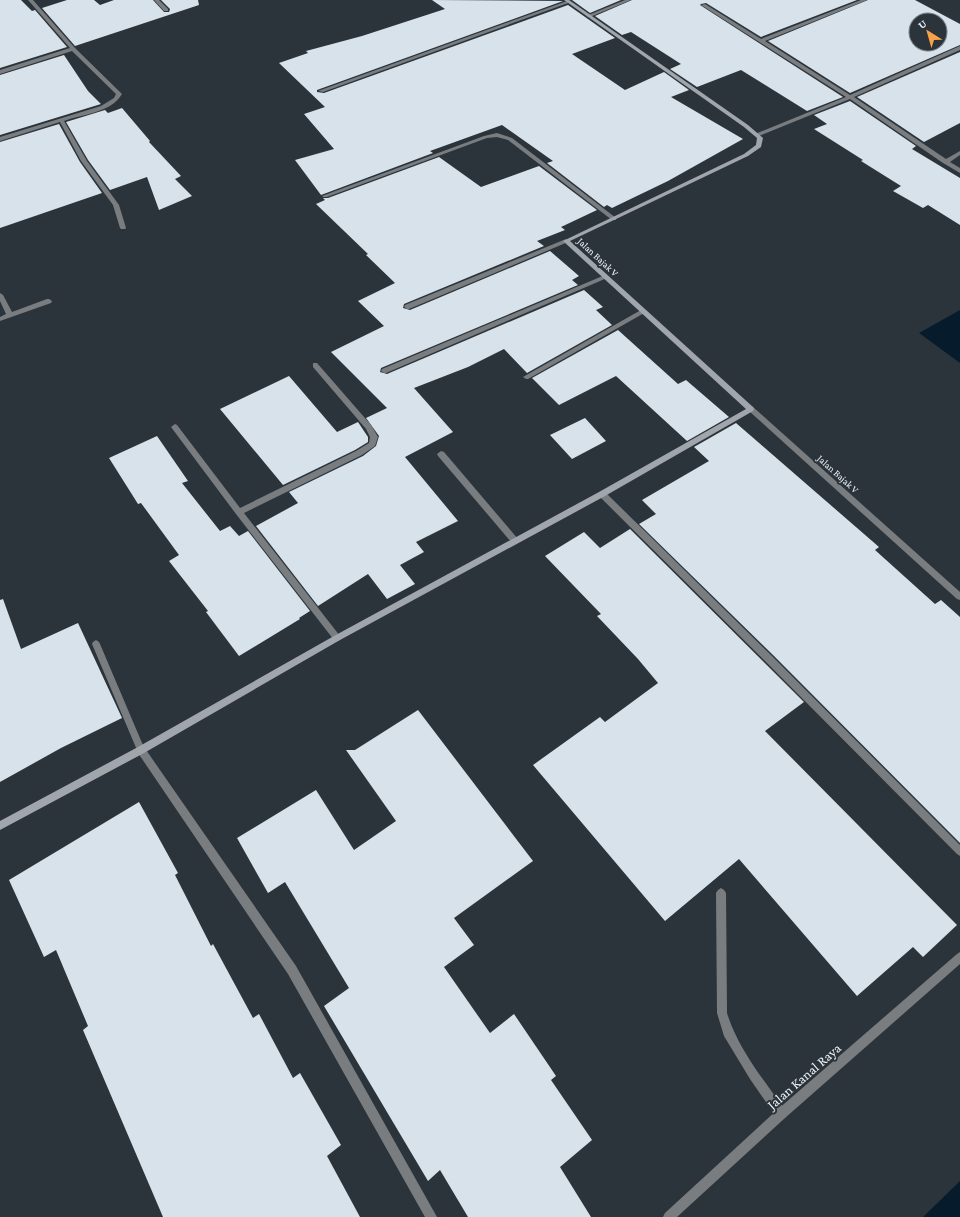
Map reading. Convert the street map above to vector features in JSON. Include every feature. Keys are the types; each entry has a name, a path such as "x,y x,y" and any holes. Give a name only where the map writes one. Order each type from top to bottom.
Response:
{"street":[{"path":"0,139 115,102 119,94 73,49 30,0"},
{"path":"156,0 166,10"},
{"path":"588,16 629,0"},
{"path":"761,41 865,0"},
{"path":"321,91 568,1 757,135 850,97 960,48"},
{"path":"703,5 850,97 960,171"},
{"path":"0,72 73,49"},
{"path":"61,120 84,161 116,204 123,228"},
{"path":"325,196 486,137 497,135 510,139 614,219"},
{"name":"Jalan Bajak V","path":"757,135 760,138 759,146 746,155 566,241 960,597"},
{"path":"945,162 960,153"},
{"path":"407,307 566,241"},
{"path":"384,371 605,277"},
{"path":"0,295 10,315"},
{"path":"0,319 49,301"},
{"path":"526,377 643,312"},
{"path":"238,512 359,453 372,444 374,440 373,432 370,427 315,365"},
{"path":"0,826 141,750 337,638 602,494 751,409"},
{"path":"175,427 238,512 337,638"},
{"path":"441,454 515,541"},
{"path":"602,494 960,851"},
{"path":"96,644 141,750 292,970 431,1217"},
{"path":"722,893 722,1013 728,1032 754,1076 782,1114"},
{"name":"Jalan Kanal Raya","path":"668,1217 960,957"}],"water":[{"path":"960,310 960,363 919,333"},
{"path":"960,1181 960,1217 923,1217"}],"building":[{"path":"0,0 21,0 32,11 35,10 67,47 0,68"},
{"path":"67,0 94,0 100,5 114,0 153,0 164,12 169,12 170,9 161,0 198,0 199,5 75,46 42,8"},
{"path":"432,0 563,1 317,90 317,92 324,93 568,5 615,38 572,54 625,90 664,72 689,90 671,97 743,139 668,181 612,208 607,205 604,207 547,163 553,161 502,125 430,151 433,153 321,195 295,160 334,149 304,114 325,107 279,63 308,53 306,51 362,36 445,9"},
{"path":"572,0 621,0 590,13"},
{"path":"632,0 857,0 761,37 706,3 700,5 843,97 807,111 741,70 697,87 670,69 681,64 631,32 622,35 595,16"},
{"path":"868,0 915,0 938,12 908,12 908,52 944,52 850,93 768,41"},
{"path":"948,18 960,24 960,45 948,50"},
{"path":"960,52 960,123 924,142 857,97"},
{"path":"64,55 88,91 101,104 0,135 0,75"},
{"path":"850,101 916,146 912,149 960,178 960,225 928,205 923,208 893,191 901,186 814,129 827,124 814,115"},
{"path":"122,108 150,141 149,142 181,176 175,179 192,196 159,210 147,177 110,190 88,160 66,122 105,110 108,113"},
{"path":"59,124 80,162 102,193 0,228 0,142"},
{"path":"439,157 481,187 539,166 597,210 561,227 565,230 537,241 544,246 404,304 403,308 410,310 550,251 579,276 572,280 578,285 381,368 380,372 387,374 584,290 603,307 596,310 612,325 527,373 504,349 468,367 414,388 453,432 405,457 458,521 416,542 424,552 400,565 415,584 387,599 368,574 318,606 256,526 298,503 289,492 363,456 376,446 379,436 366,418 387,408 331,352 384,326 358,301 395,283 366,255 368,254 316,204 325,200 323,198 328,198"},
{"path":"618,330 678,384 686,380 729,417 687,441 616,376 559,405 532,378"},
{"path":"289,376 337,432 358,422 368,437 368,442 355,450 283,485 220,409"},
{"path":"585,418 606,441 572,459 550,435"},
{"path":"736,423 879,547 875,550 935,604 941,600 960,617 960,843 774,656 639,524 656,514 642,500 709,461 694,447"},
{"path":"157,436 188,481 182,483 220,531 230,526 239,536 248,531 310,611 299,618 300,619 239,656 206,612 208,611 169,561 179,555 141,503 138,504 109,458"},
{"path":"630,529 804,702 765,731 957,925 923,957 913,947 857,996 739,859 665,921 533,765 600,717 605,722 658,683 638,659 597,616 601,614 545,556 584,532 600,548"},
{"path":"3,599 21,649 78,623 122,718 61,748 0,782 0,600"},
{"path":"418,710 533,861 454,918 474,945 444,967 490,1033 514,1014 556,1076 551,1080 592,1140 560,1167 591,1217 468,1217 440,1170 428,1181 324,1006 349,988 285,882 268,893 237,838 316,790 354,850 396,821 346,750 355,750"},
{"path":"139,802 178,873 175,875 211,946 213,944 253,1018 259,1014 293,1078 300,1073 341,1145 327,1156 360,1217 163,1217 83,1030 88,1026 56,950 44,957 9,880"}]}
